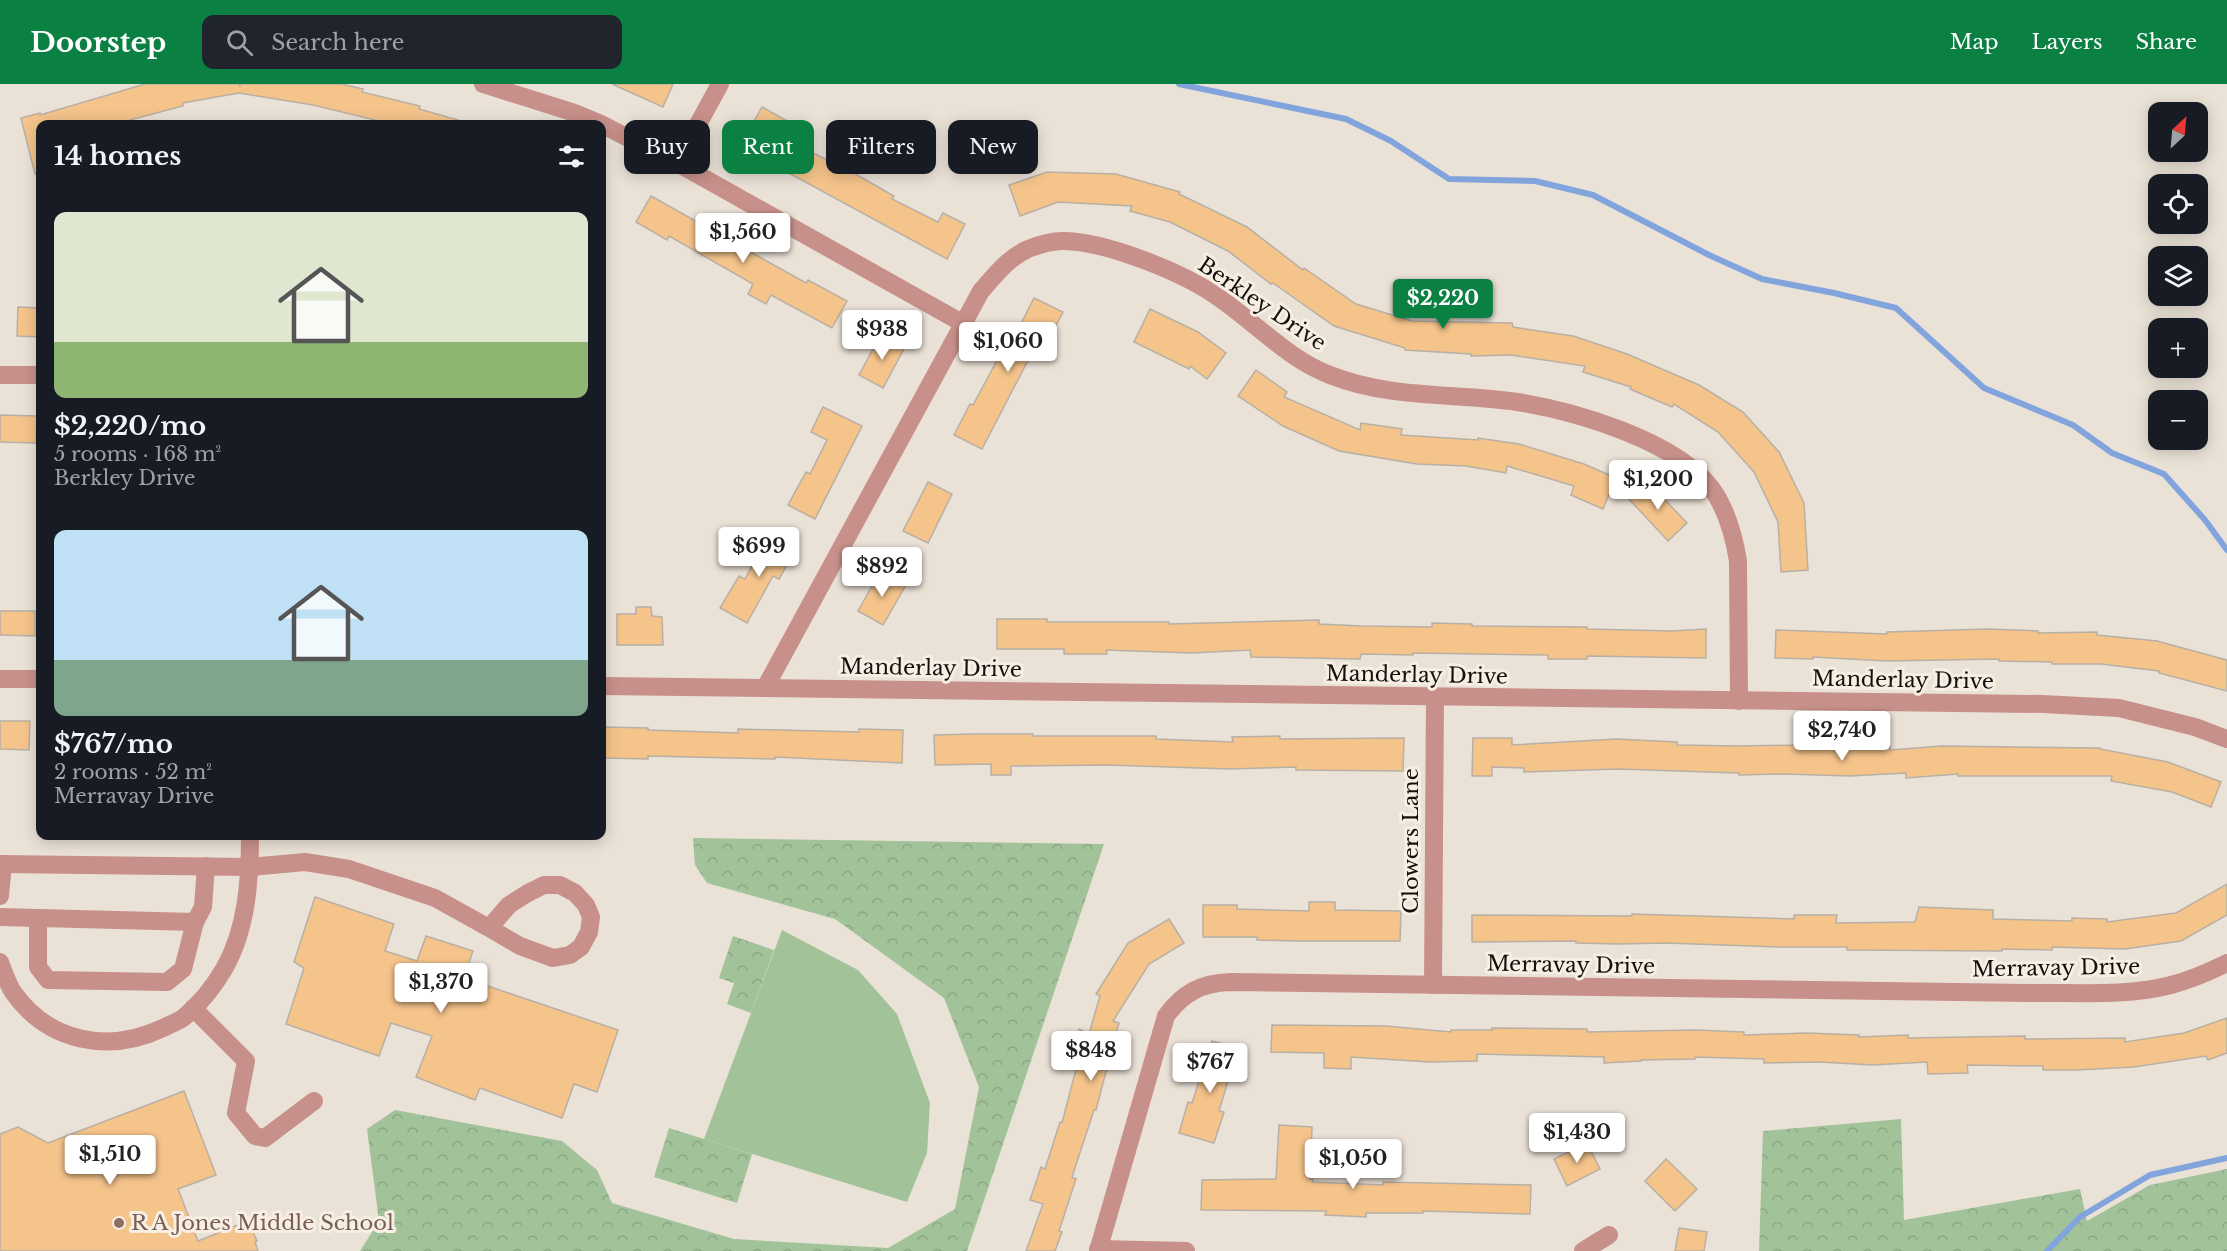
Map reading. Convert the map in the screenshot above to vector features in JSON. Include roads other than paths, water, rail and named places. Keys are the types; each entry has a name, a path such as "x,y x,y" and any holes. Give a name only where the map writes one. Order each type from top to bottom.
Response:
{"street":[{"path":"483,84 592,120"},
{"path":"700,120 720,84"},
{"path":"606,127 624,136"},
{"path":"698,174 964,324"},
{"name":"Berkley Drive","path":"765,688 981,291 1011,259 1028,249 1062,241 1081,243 1138,258 1196,284 1216,296 1290,353 1330,376 1388,392 1419,395 1441,394 1519,402 1602,423 1680,459 1699,474 1712,489 1722,505 1735,542 1738,561 1739,701"},
{"path":"0,375 36,375"},
{"path":"0,678 36,679"},
{"name":"Manderlay Drive","path":"606,686 2043,704 2119,708 2195,727 2227,739"},
{"name":"Clowers Lane","path":"1433,985 1435,698"},
{"path":"0,962 12,990 36,1017 63,1033 91,1041 123,1042 151,1033 182,1018 208,992 225,968 236,942 245,910 250,867 250,840"},
{"path":"0,896 1,864 250,867 305,862 349,869 435,898 520,946 553,958 570,955 581,947 589,932 591,917 575,893 560,885 544,885 509,905 489,928"},
{"path":"38,918 38,967 48,980 167,982 183,969 195,922 203,908 206,866"},
{"path":"0,917 195,922"},
{"name":"Merravay Drive","path":"1098,1250 1166,1016 1174,1005 1188,994 1210,983 2026,993 2132,992 2169,986 2227,963"},
{"path":"193,1008 246,1061 236,1113 255,1136 265,1138 314,1101"},
{"path":"1583,1251 1609,1235"},
{"path":"1098,1250 1186,1251"}],"waterway":[{"path":"1179,84 1346,119 1391,141 1449,179 1535,181 1593,195 1709,255 1762,279 1896,308 1984,388 2073,425 2112,453 2164,474 2205,520 2227,550"},
{"path":"2047,1251 2080,1217 2150,1175 2227,1158"}],"place":[{"name":"R A Jones Middle School","path":"119,1223"}]}
